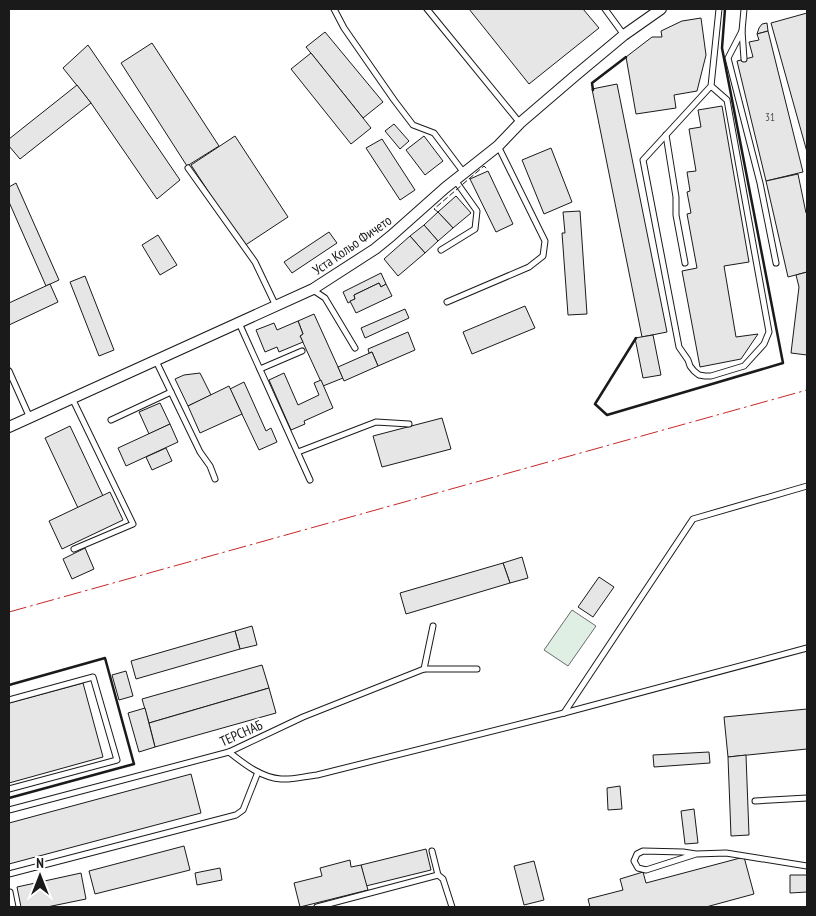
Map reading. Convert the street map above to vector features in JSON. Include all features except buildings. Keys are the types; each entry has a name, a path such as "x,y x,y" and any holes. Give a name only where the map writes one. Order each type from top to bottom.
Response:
{"street":[{"name":"Уста Кольо Фичето","path":"9,427 313,289 375,249 455,180 498,146 520,123 624,35 661,9"}],"lane":[{"path":"334,9 344,28 413,125 434,133 464,173"},
{"path":"427,9 520,123"},
{"path":"604,9 624,35"},
{"path":"711,86 727,100 769,332 764,344 744,366 705,376 694,371 679,347 643,160 711,86 720,9"},
{"path":"744,9 742,30 744,59"},
{"path":"742,30 728,58 760,183 776,263"},
{"path":"666,135 676,197 676,215 685,263"},
{"path":"447,302 529,267 543,256 545,241 498,146"},
{"path":"188,168 255,262 276,306"},
{"path":"441,250 475,229 477,211 455,180"},
{"path":"313,289 325,298 355,348"},
{"path":"238,323 310,480"},
{"path":"260,369 302,351"},
{"path":"156,360 215,479"},
{"path":"9,371 30,418"},
{"path":"111,420 171,392"},
{"path":"72,398 133,524 74,549"},
{"path":"298,452 376,422 408,424"},
{"path":"564,713 693,519 807,486"},
{"path":"424,669 433,626"},
{"path":"229,752 244,764 268,776 281,779 317,775 564,713 807,648"},
{"name":"ТЕРСНАБ","path":"9,810 229,752 303,717 424,669 477,670"},
{"path":"9,700 93,677 117,760 9,789"},
{"path":"9,874 236,815 243,810 258,772"},
{"path":"756,801 807,798"},
{"path":"696,854 646,870 638,868 634,861 637,854 643,850 696,854 726,853 807,866"},
{"path":"432,851 438,875 443,878 452,907"},
{"path":"317,907 438,875"},
{"path":"10,892 13,907"}],"green space":[{"path":"572,610 596,626 568,666 544,650"}],"fence":[{"path":"438,212 434,209 484,166 487,169"}],"wall":[{"path":"636,338 595,404 607,415 783,363 722,48 725,9"},
{"path":"593,90 592,83 626,57"},
{"path":"9,685 105,658 134,764 9,798"}],"power":[{"path":"9,612 807,390"}]}
